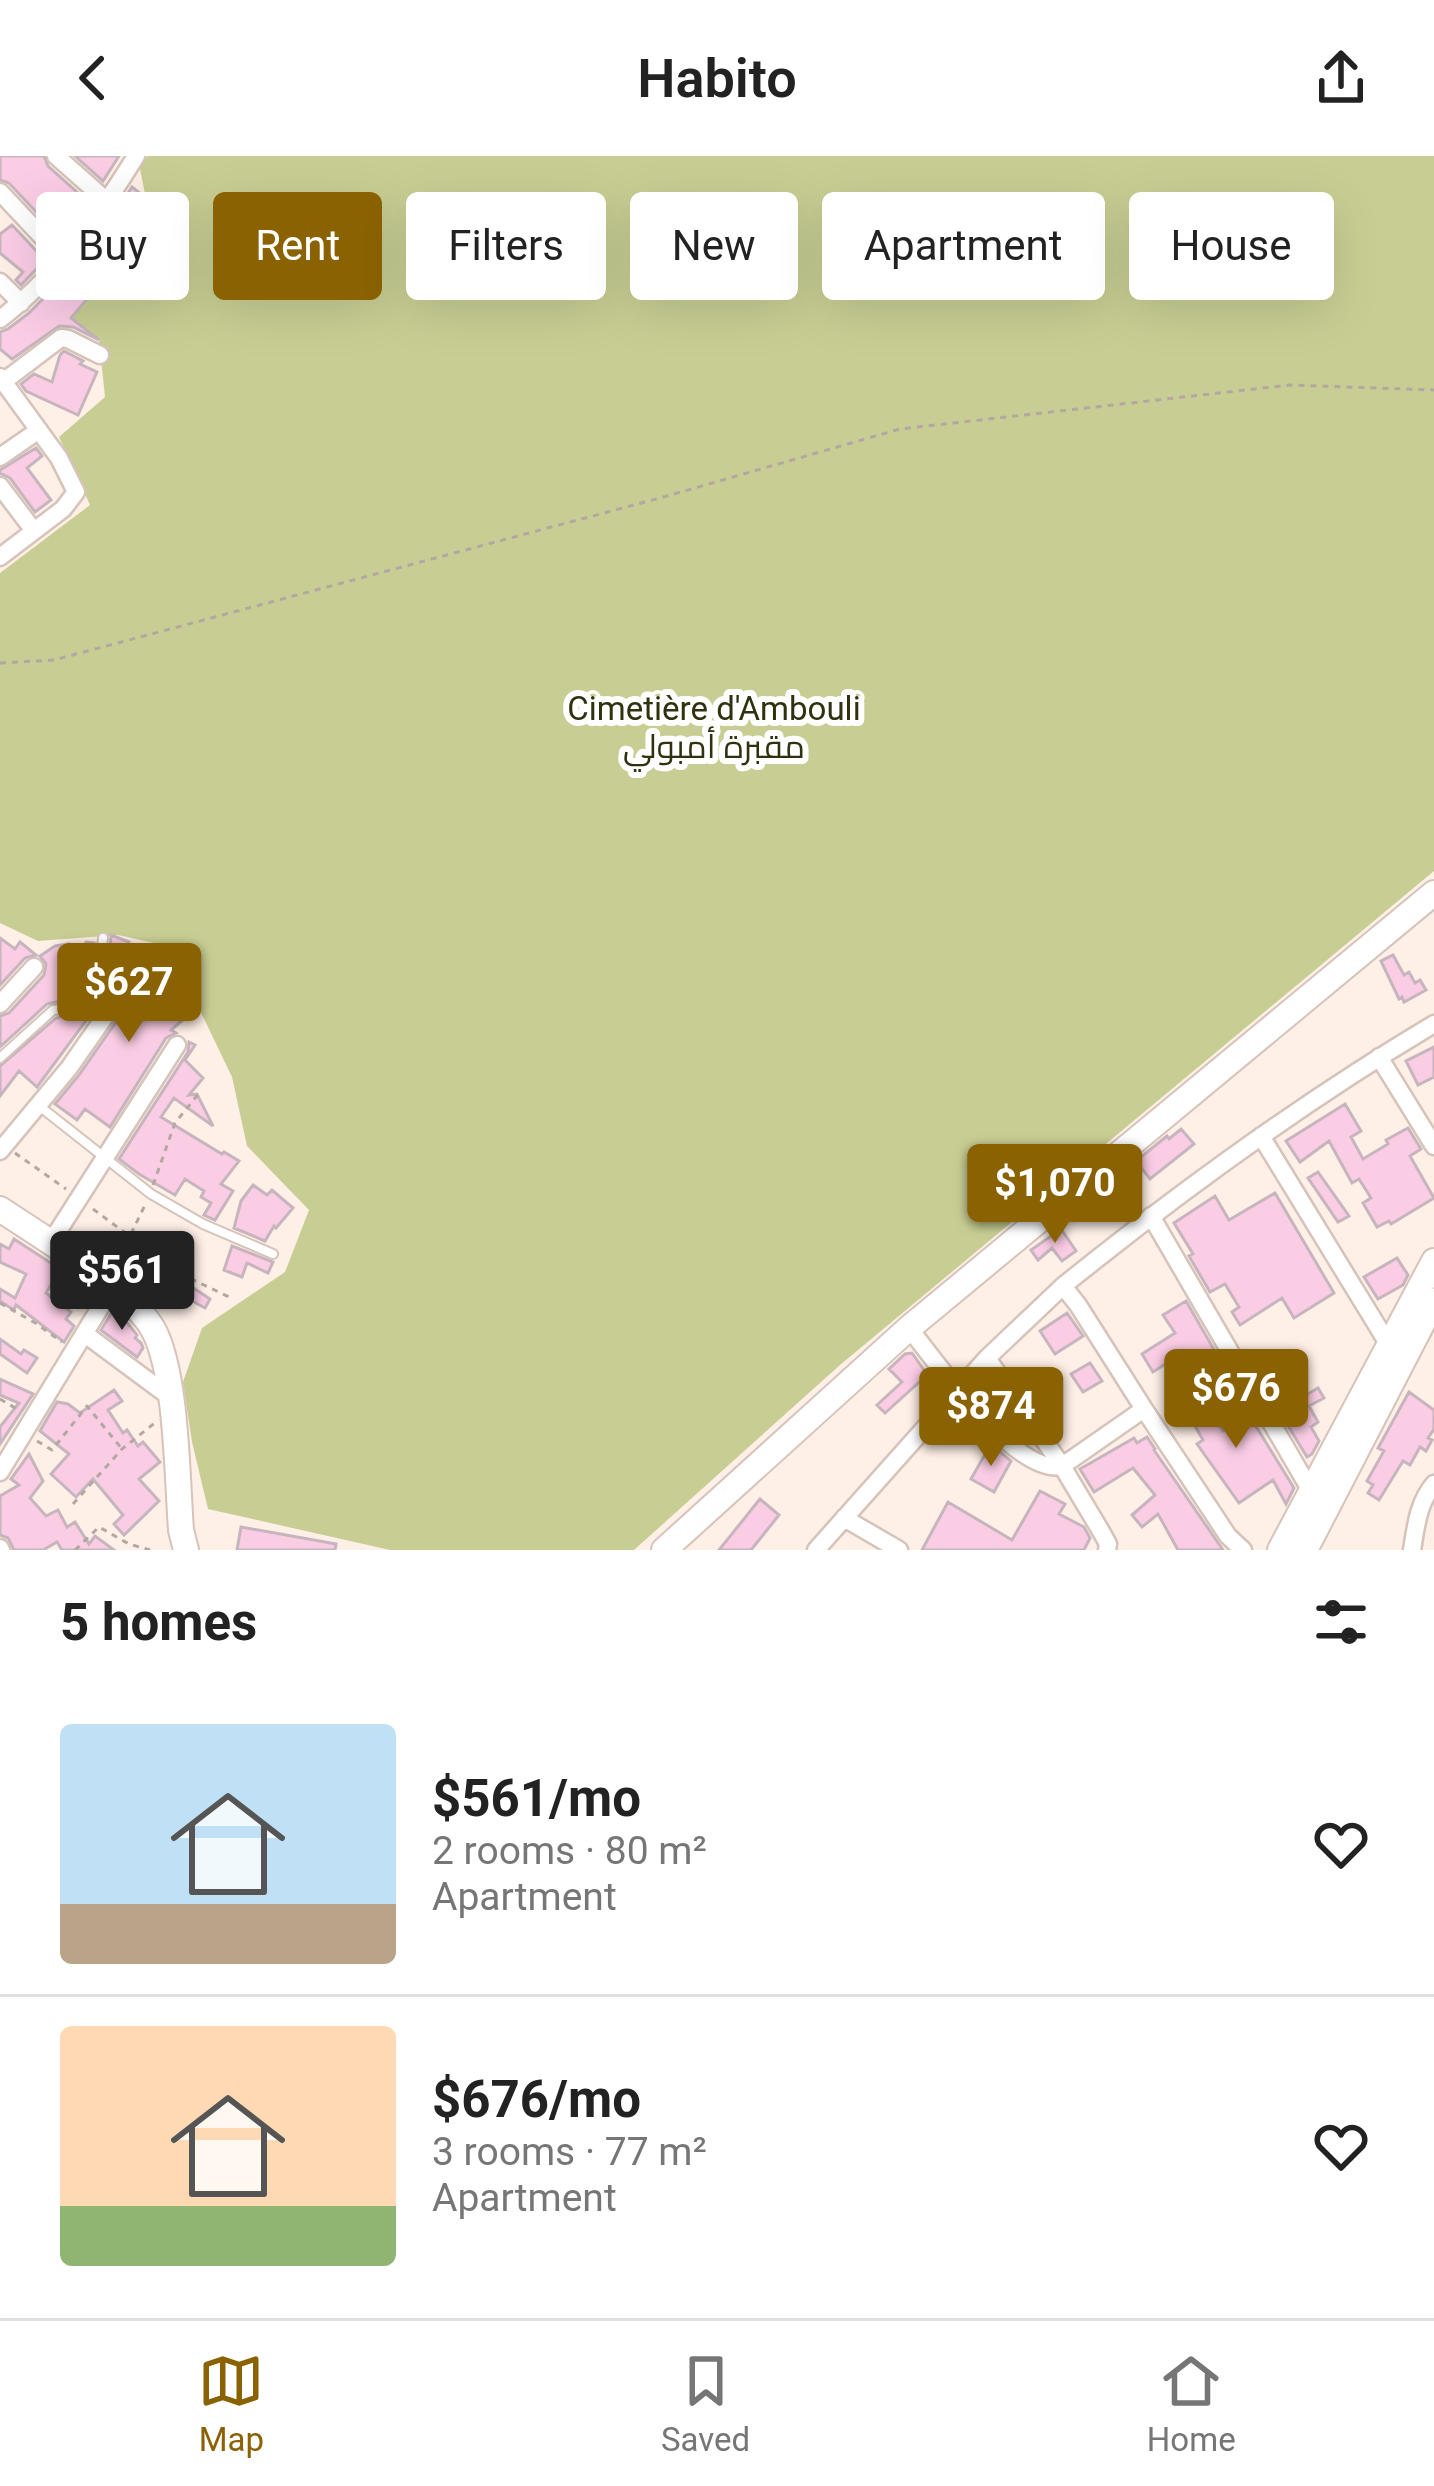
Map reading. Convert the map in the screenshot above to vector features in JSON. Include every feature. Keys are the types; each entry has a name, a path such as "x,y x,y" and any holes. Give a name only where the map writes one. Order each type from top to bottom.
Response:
{"street":[{"path":"56,156 97,192"},
{"path":"114,192 136,156"},
{"path":"0,193 36,230"},
{"path":"0,282 21,303"},
{"path":"0,319 36,288"},
{"path":"0,557 63,509 76,492 59,458 2,380 61,338 100,355"},
{"path":"0,458 39,430"},
{"path":"0,486 34,531"},
{"path":"664,1550 909,1328 1434,893"},
{"path":"2,1148 69,1067 143,962"},
{"path":"0,1004 34,967"},
{"path":"816,1550 957,1390 1063,1286 1262,1136 1434,1024"},
{"path":"50,1242 177,1045"},
{"path":"1379,1057 1434,1147"},
{"path":"1262,1136 1396,1355"},
{"path":"0,1210 112,1288 151,1325 165,1362 181,1530 187,1550"},
{"path":"1150,1216 1311,1491"},
{"path":"1280,1550 1428,1299 1434,1261"},
{"path":"1063,1286 1228,1536 1243,1550"},
{"path":"0,1472 112,1288"},
{"path":"909,1328 995,1430 1042,1466 1062,1466 1144,1409"},
{"path":"85,1334 171,1404"},
{"path":"1305,1550 1396,1355"},
{"path":"987,1358 1062,1466 1108,1544 1107,1550"},
{"path":"1412,1550 1418,1514 1434,1484"},
{"path":"844,1518 899,1550"}],"lane":[{"path":"0,1058 53,1010 65,1009 95,966 103,938"},
{"path":"37,1104 151,1194 202,1224 273,1254"}],"path":[{"path":"0,663 54,660 900,429 1290,385 1434,390"},
{"path":"2,1148 179,1273 229,1297"},
{"path":"0,1304 74,1350"},
{"path":"0,1400 52,1450 87,1406 122,1449"},
{"path":"73,1504 171,1404"},
{"path":"75,1550 99,1527 150,1550"}],"green space":[{"name":"Cimetière d'Ambouli مقبرة أمبولي","path":"148,156 1434,156 1434,871 840,1365 634,1550 390,1550 208,1509 183,1382 202,1328 285,1272 309,1210 247,1146 232,1077 195,1000 190,951 118,935 38,941 0,923 0,573 90,505 59,437 105,397 99,339 73,318 87,300 189,300 189,192 145,192 139,164"}],"building":[{"path":"0,156 44,156 48,166 77,192 36,192 36,212 9,183 0,180"},
{"path":"75,156 119,156 103,181"},
{"path":"12,225 36,250 36,269 21,285 16,280 23,272 0,253 0,234"},
{"path":"42,300 86,300 71,318 99,340 73,327 59,326 12,359 0,349 0,332"},
{"path":"64,351 97,372 78,415 26,391 21,384 34,374 52,382"},
{"path":"36,448 42,456 27,468 51,500 35,512 0,470"},
{"path":"111,935 129,942 127,948 136,951 116,979 107,973 93,994 102,999 37,1087 19,1071 0,1096 0,1066 56,1018 72,1014 102,970"},
{"path":"0,938 15,949 20,942 36,955 25,958 0,985"},
{"path":"86,942 94,943 91,955 61,1001 47,1004 0,1047 0,1016 9,1013 44,975 46,964 40,956 69,944 72,964"},
{"path":"160,946 188,967 175,985 187,995 176,1008 185,1018 171,1030 176,1033 166,1038 110,1127 85,1109 77,1120 55,1104 153,969 153,954"},
{"path":"1393,955 1404,975 1409,972 1426,990 1404,1002 1381,961"},
{"path":"189,1042 195,1045 185,1060 203,1078 189,1095 197,1094 213,1126 174,1098 161,1117 239,1161 221,1184 233,1191 215,1220 204,1215 211,1203 201,1197 204,1191 185,1179 175,1195 119,1159 188,1052"},
{"path":"1434,1047 1434,1077 1418,1085 1406,1061"},
{"path":"1345,1104 1361,1131 1351,1137 1363,1159 1408,1128 1421,1149 1410,1156 1434,1198 1391,1224 1377,1227 1363,1203 1371,1198 1359,1179 1352,1183 1329,1141 1300,1162 1286,1141"},
{"path":"1181,1129 1194,1144 1150,1179 1136,1161"},
{"path":"1318,1172 1349,1216 1338,1222 1308,1178"},
{"path":"253,1185 267,1195 272,1190 293,1208 265,1241 234,1228 241,1201"},
{"path":"1275,1193 1334,1293 1294,1318 1282,1298 1240,1325 1232,1312 1239,1307 1225,1284 1210,1292 1174,1223 1215,1196 1229,1220"},
{"path":"1061,1229 1076,1251 1062,1261 1052,1248 1038,1260 1031,1250"},
{"path":"14,1239 60,1269 46,1293 71,1312 66,1319 74,1326 64,1342 16,1305 14,1310 0,1301 0,1289 15,1298 26,1274 0,1262 0,1244 9,1249"},
{"path":"232,1246 273,1262 268,1273 247,1263 242,1277 224,1270"},
{"path":"1397,1258 1408,1275 1403,1285 1378,1299 1364,1277"},
{"path":"180,1279 210,1299 205,1308 187,1298 183,1306 169,1298"},
{"path":"1186,1301 1220,1360 1196,1376 1181,1354 1153,1372 1142,1354 1175,1333 1163,1315"},
{"path":"114,1309 141,1343 137,1357 101,1330"},
{"path":"1067,1313 1083,1336 1055,1354 1040,1331"},
{"path":"0,1339 21,1354 24,1350 37,1358 27,1373 0,1354"},
{"path":"912,1353 936,1387 926,1376 885,1413 877,1405 902,1382 889,1369"},
{"path":"1090,1363 1102,1381 1083,1392 1071,1374"},
{"path":"0,1379 33,1394 0,1444 0,1427 19,1403 0,1395"},
{"path":"1197,1385 1223,1431 1249,1415 1294,1488 1286,1504 1273,1480 1239,1503 1197,1444 1203,1440 1178,1396"},
{"path":"1318,1388 1324,1398 1309,1406 1318,1422 1311,1427 1319,1441 1307,1457 1279,1411"},
{"path":"114,1390 122,1401 108,1410 123,1433 127,1430 138,1446 143,1442 160,1462 139,1479 159,1501 124,1535 114,1524 123,1515 93,1479 76,1497 51,1474 69,1454 40,1431 57,1402 80,1413"},
{"path":"1409,1392 1434,1410 1434,1429 1428,1438 1432,1440 1426,1451 1420,1447 1410,1465 1403,1461 1379,1500 1368,1493 1373,1485 1367,1481 1384,1451 1378,1448"},
{"path":"1147,1437 1223,1550 1178,1550 1158,1514 1142,1527 1132,1515 1155,1495 1133,1468 1094,1492 1080,1469 1134,1438 1137,1443"},
{"path":"991,1444 1011,1461 994,1492 971,1479"},
{"path":"29,1454 43,1481 30,1498 46,1516 58,1510 67,1527 75,1522 89,1544 95,1536 114,1550 62,1550 57,1542 43,1550 14,1550 8,1538 0,1535 0,1496 19,1485 11,1479"},
{"path":"1040,1491 1065,1504 1059,1514 1084,1527 1090,1538 1084,1550 922,1550 948,1502 1012,1540"},
{"path":"760,1499 779,1515 751,1550 719,1550"},
{"path":"241,1527 336,1544 335,1550 237,1550"}]}
